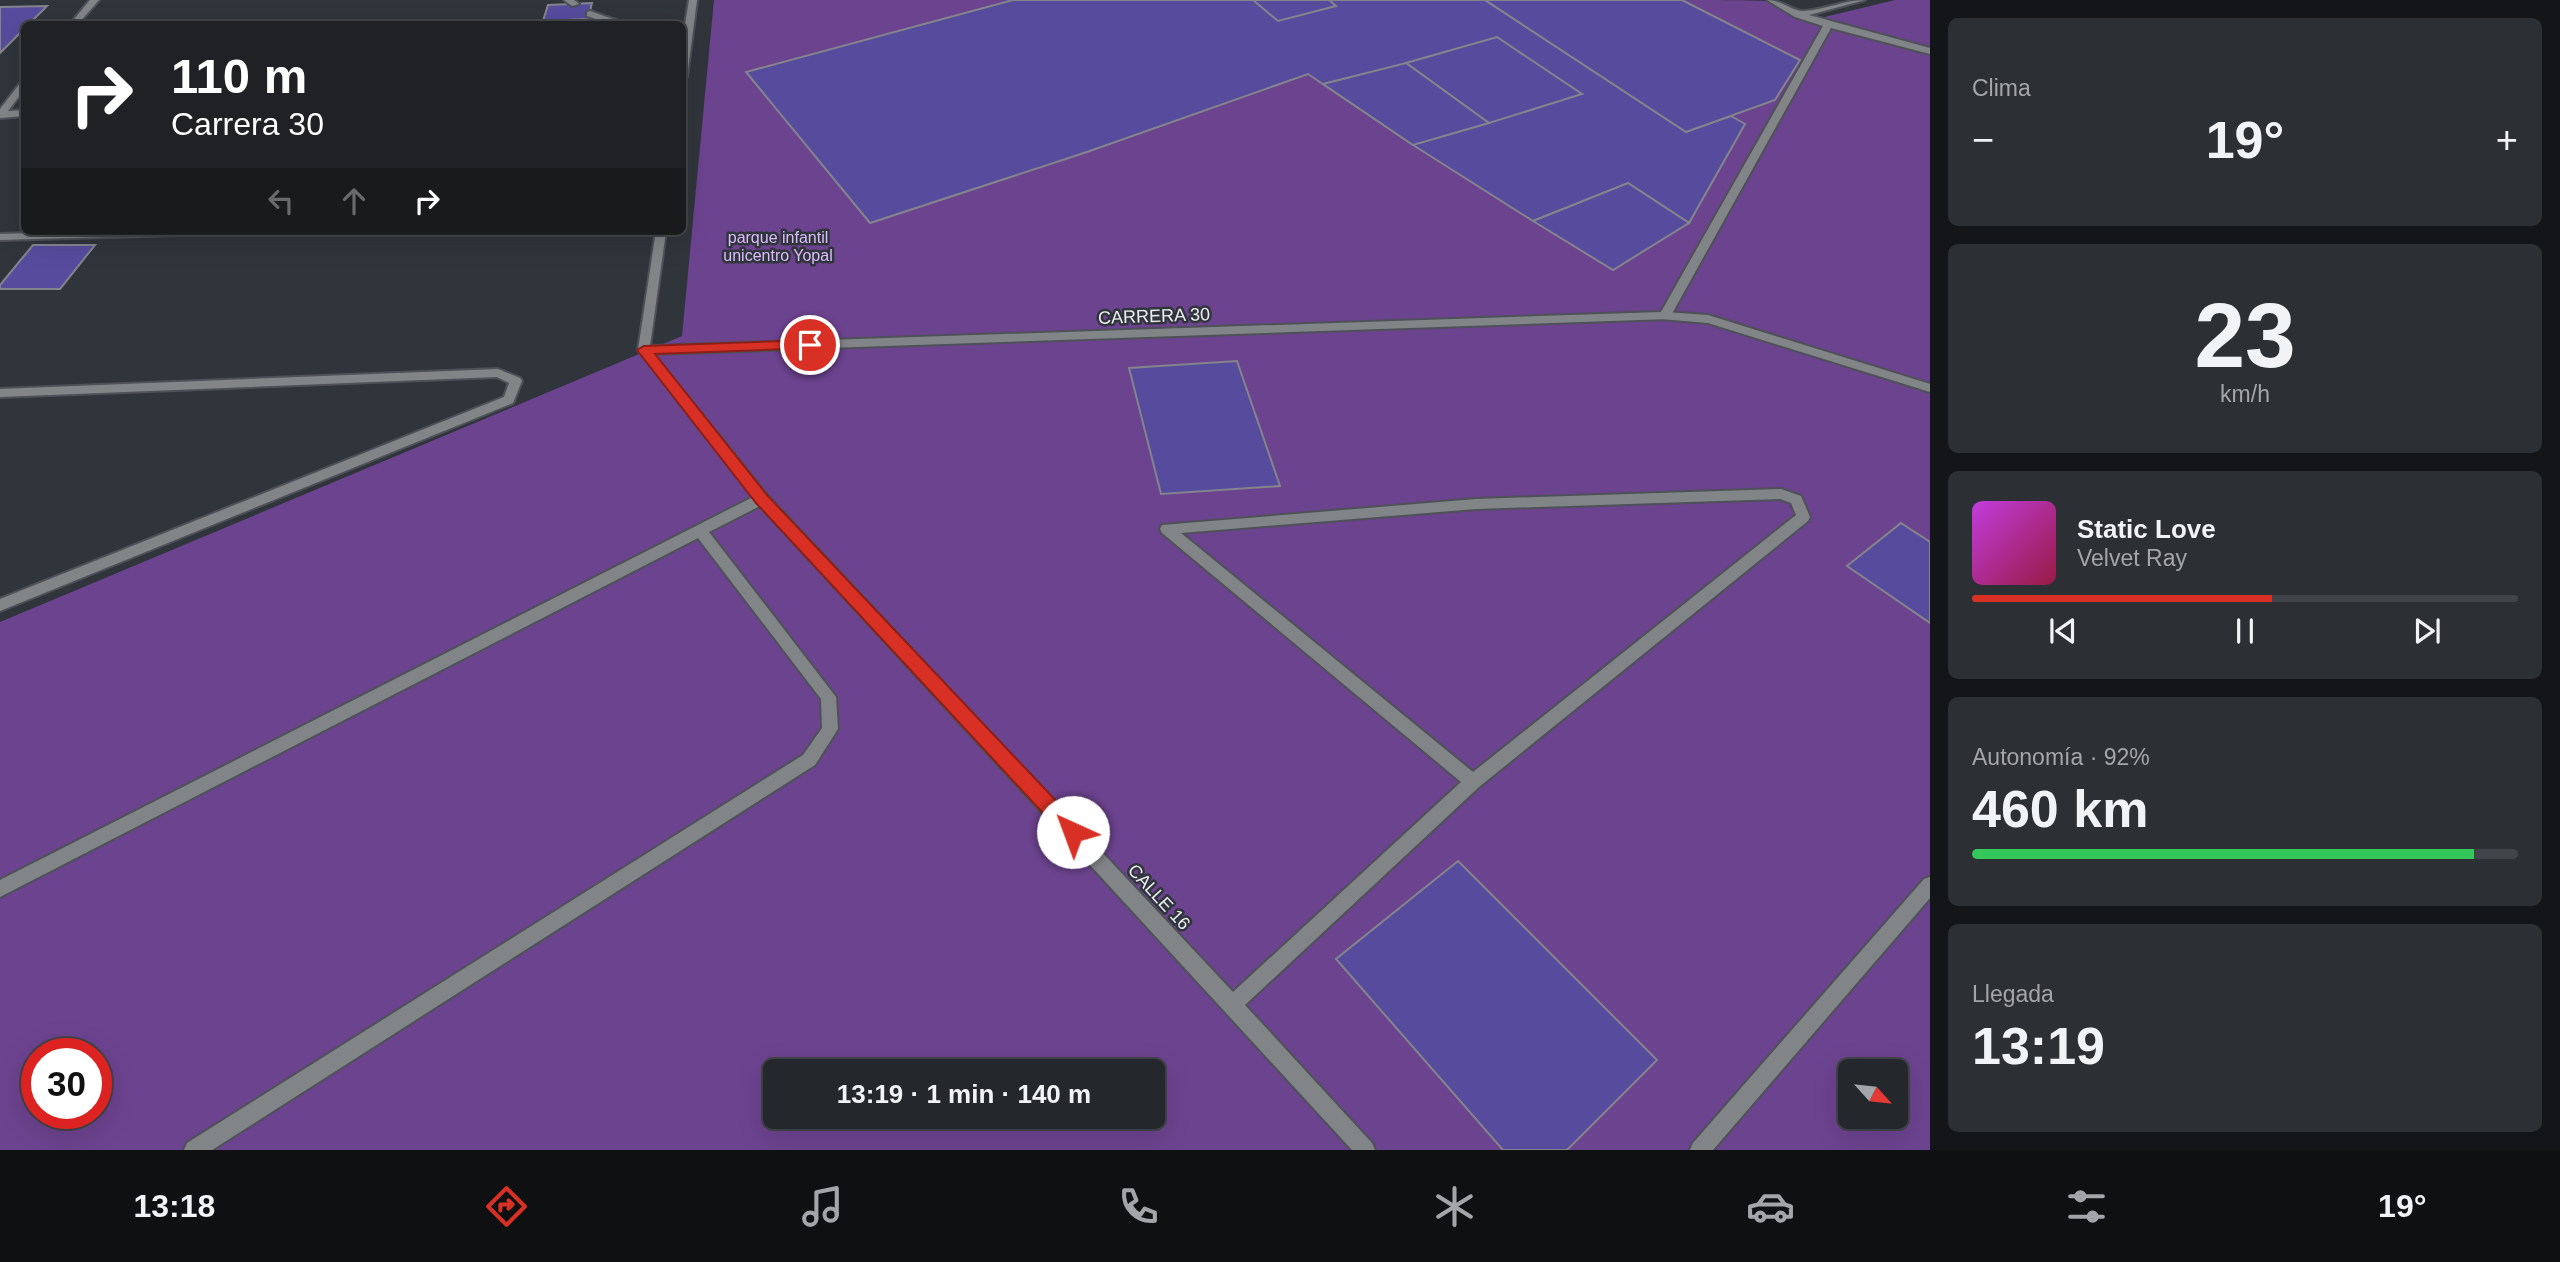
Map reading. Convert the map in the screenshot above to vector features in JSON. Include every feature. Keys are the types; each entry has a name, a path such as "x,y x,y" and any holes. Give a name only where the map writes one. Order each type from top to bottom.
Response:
{"street":[{"path":"77,21 95,0"},
{"path":"686,39 693,0"},
{"path":"1771,0 1798,15 1828,25 1930,51"},
{"path":"1798,15 1861,0"},
{"path":"590,14 610,21"},
{"path":"1665,316 1828,25"},
{"path":"0,114 21,88"},
{"path":"0,114 21,113"},
{"path":"0,237 70,235"},
{"path":"644,350 660,235"},
{"name":"CARRERA 30","path":"644,350 1665,316 1708,319 1930,388"},
{"name":"CALLE 16","path":"644,350 762,499 1365,1150"},
{"path":"0,393 498,373 516,381 509,400 2,603"},
{"path":"1232,1005 1473,782 1803,517 1796,500 1781,494 1476,504 1167,529 1473,782"},
{"path":"0,888 762,499"},
{"path":"194,1150 809,760 830,729 828,697 701,531"},
{"path":"1700,1150 1930,885"}],"green space":[{"name":"parque infantil unicentro Yopal","path":"714,0 1013,0 746,72 870,223 1087,152 1308,74 1413,145 1613,270 1689,223 1745,124 1731,116 1775,100 1800,60 1682,0 1765,1 1802,21 1826,25 1812,20 1895,0 1930,0 1930,1150 0,1150 0,622 682,336"}],"building":[{"path":"1013,0 1485,0 1686,132 1731,116 1745,124 1689,223 1628,183 1533,221 1308,74 1087,152 870,223 746,72"},
{"path":"1253,0 1329,0 1336,6 1278,21"},
{"path":"1485,0 1682,0 1800,60 1775,100 1686,132"},
{"path":"592,3 588,19 543,21 548,5"},
{"path":"47,6 32,21 21,21 21,32 0,53 0,7"},
{"path":"1497,37 1582,94 1489,123 1406,63"},
{"path":"1406,63 1489,123 1413,145 1323,84"},
{"path":"1628,183 1689,223 1613,270 1533,221"},
{"path":"33,245 95,245 60,289 0,289 0,285"},
{"path":"1237,361 1280,486 1161,494 1129,368"},
{"path":"1901,523 1930,542 1930,623 1847,566"},
{"path":"1458,861 1657,1060 1567,1150 1503,1150 1336,959"}],"route":[{"path":"810,345 644,350 762,499 1073,832"}]}
